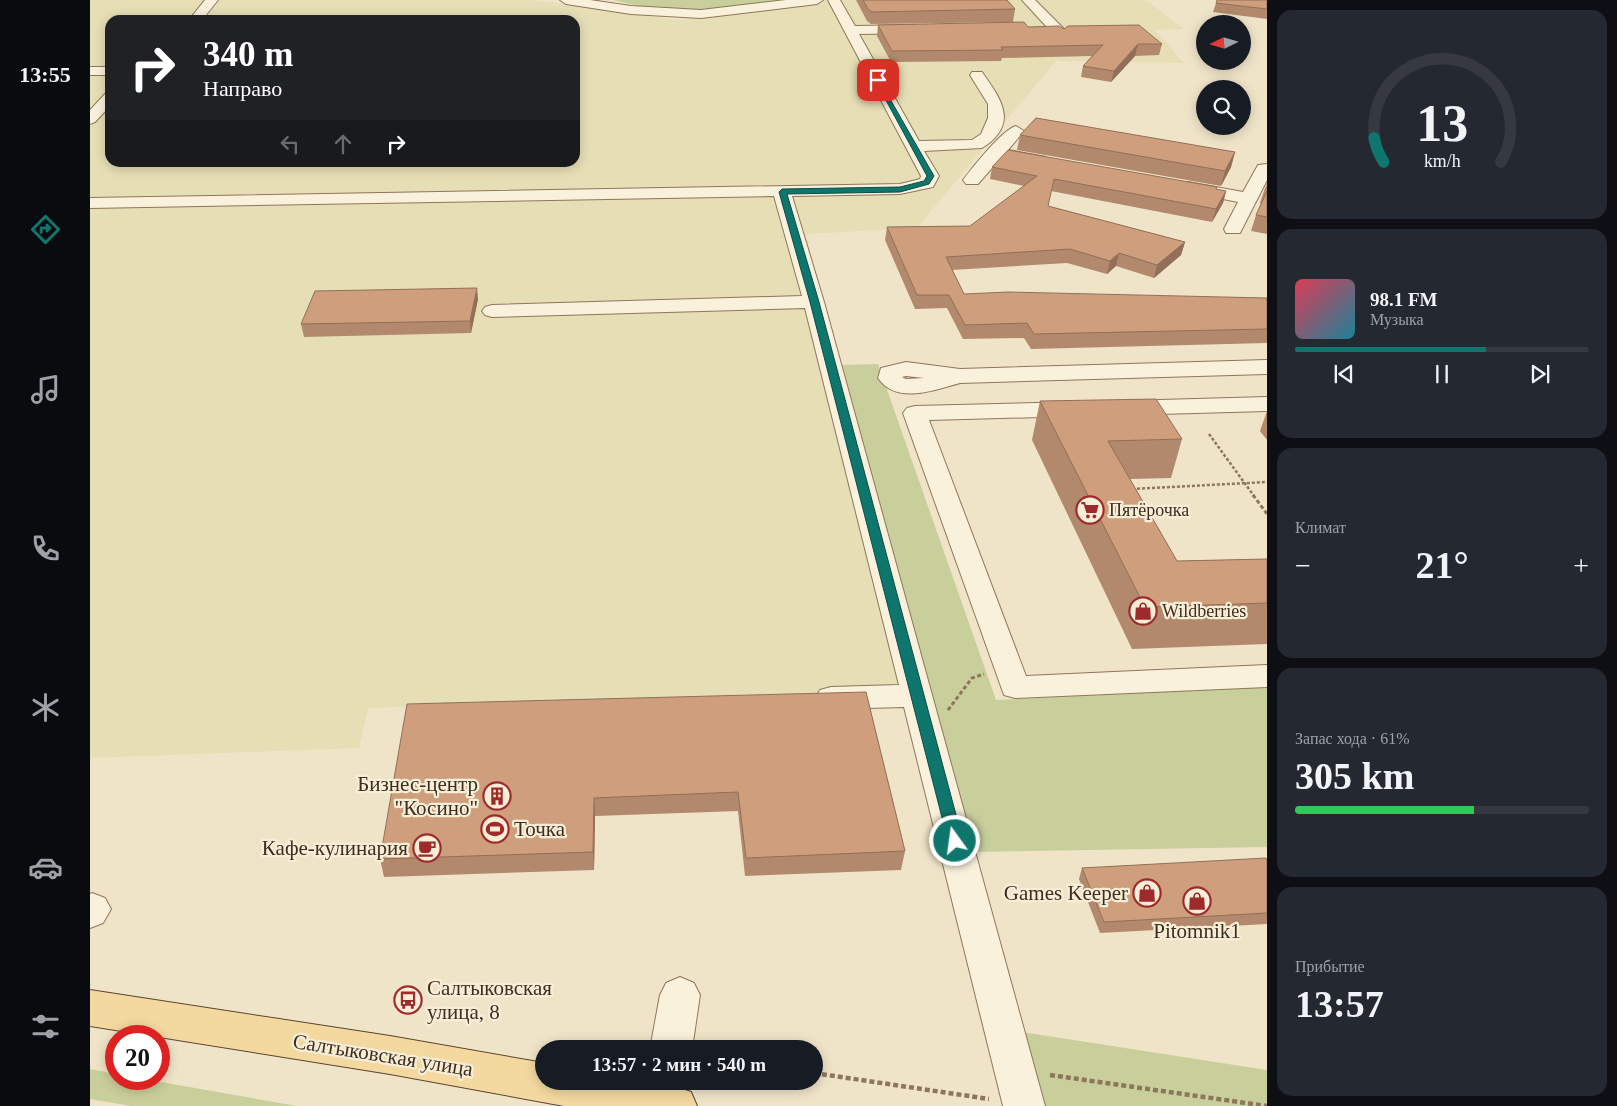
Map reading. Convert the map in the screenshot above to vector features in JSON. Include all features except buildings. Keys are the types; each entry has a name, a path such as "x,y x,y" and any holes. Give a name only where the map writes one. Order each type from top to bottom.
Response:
{"main road":[{"name":"Салтыковская улица","path":"90,1008 652,1099"}],"street":[{"path":"199,15 212,0"},
{"path":"566,0 631,10 701,14 817,0"},
{"path":"90,203 782,192 900,189 927,183 930,176 834,0"},
{"path":"1028,0 1058,30 1035,27"},
{"path":"850,30 928,29"},
{"path":"90,71 105,71"},
{"path":"914,146 976,145 982,141 995,124 995,100 977,76"},
{"path":"90,119 105,102"},
{"path":"972,180 1016,131"},
{"path":"995,153 1054,163"},
{"path":"1233,229 1251,203 1264,169 1267,169"},
{"path":"1170,184 1251,203"},
{"path":"782,192 814,302 1021,1093"},
{"path":"492,310 814,302"},
{"path":"960,376 1267,367"},
{"path":"1267,404 915,414 1015,687 1267,676"},
{"path":"801,699 919,704"},
{"path":"672,1040 680,995"}],"path":[{"path":"1209,434 1267,514"},
{"path":"1131,489 1267,482"},
{"path":"919,704 949,710 972,678 987,673 1009,672"},
{"path":"823,1074 1021,1093 1267,1106"}],"shaded area":[{"path":"90,0 534,0 676,20 828,0 1146,0 1184,29 1155,30 1184,63 1056,61 917,228 806,234 926,692 368,708 359,748 90,758"}],"green space":[{"path":"613,0 795,0 746,7 726,6 704,11 650,9"},
{"path":"878,364 996,700 1267,687 1267,847 972,852 840,365"},
{"path":"1022,1032 1267,1070 1267,1106 1043,1106"},
{"path":"90,1069 105,1072 105,1090 170,1090 170,1084 297,1106 131,1106 90,1099"}],"place":[{"name":"Пятёрочка","path":"1090,510"},
{"name":"Wildberries","path":"1143,611"},
{"name":"Бизнес-центр \"Косино\"","path":"497,796"},
{"name":"Точка","path":"495,829"},
{"name":"Кафе-кулинария","path":"427,848"},
{"name":"Games Keeper","path":"1147,893"},
{"name":"Pitomnik1","path":"1197,901"},
{"name":"Салтыковская улица, 8","path":"408,1000"}],"route":[{"path":"878,80 930,176 927,183 900,189 782,192 814,302 955,841"}]}
